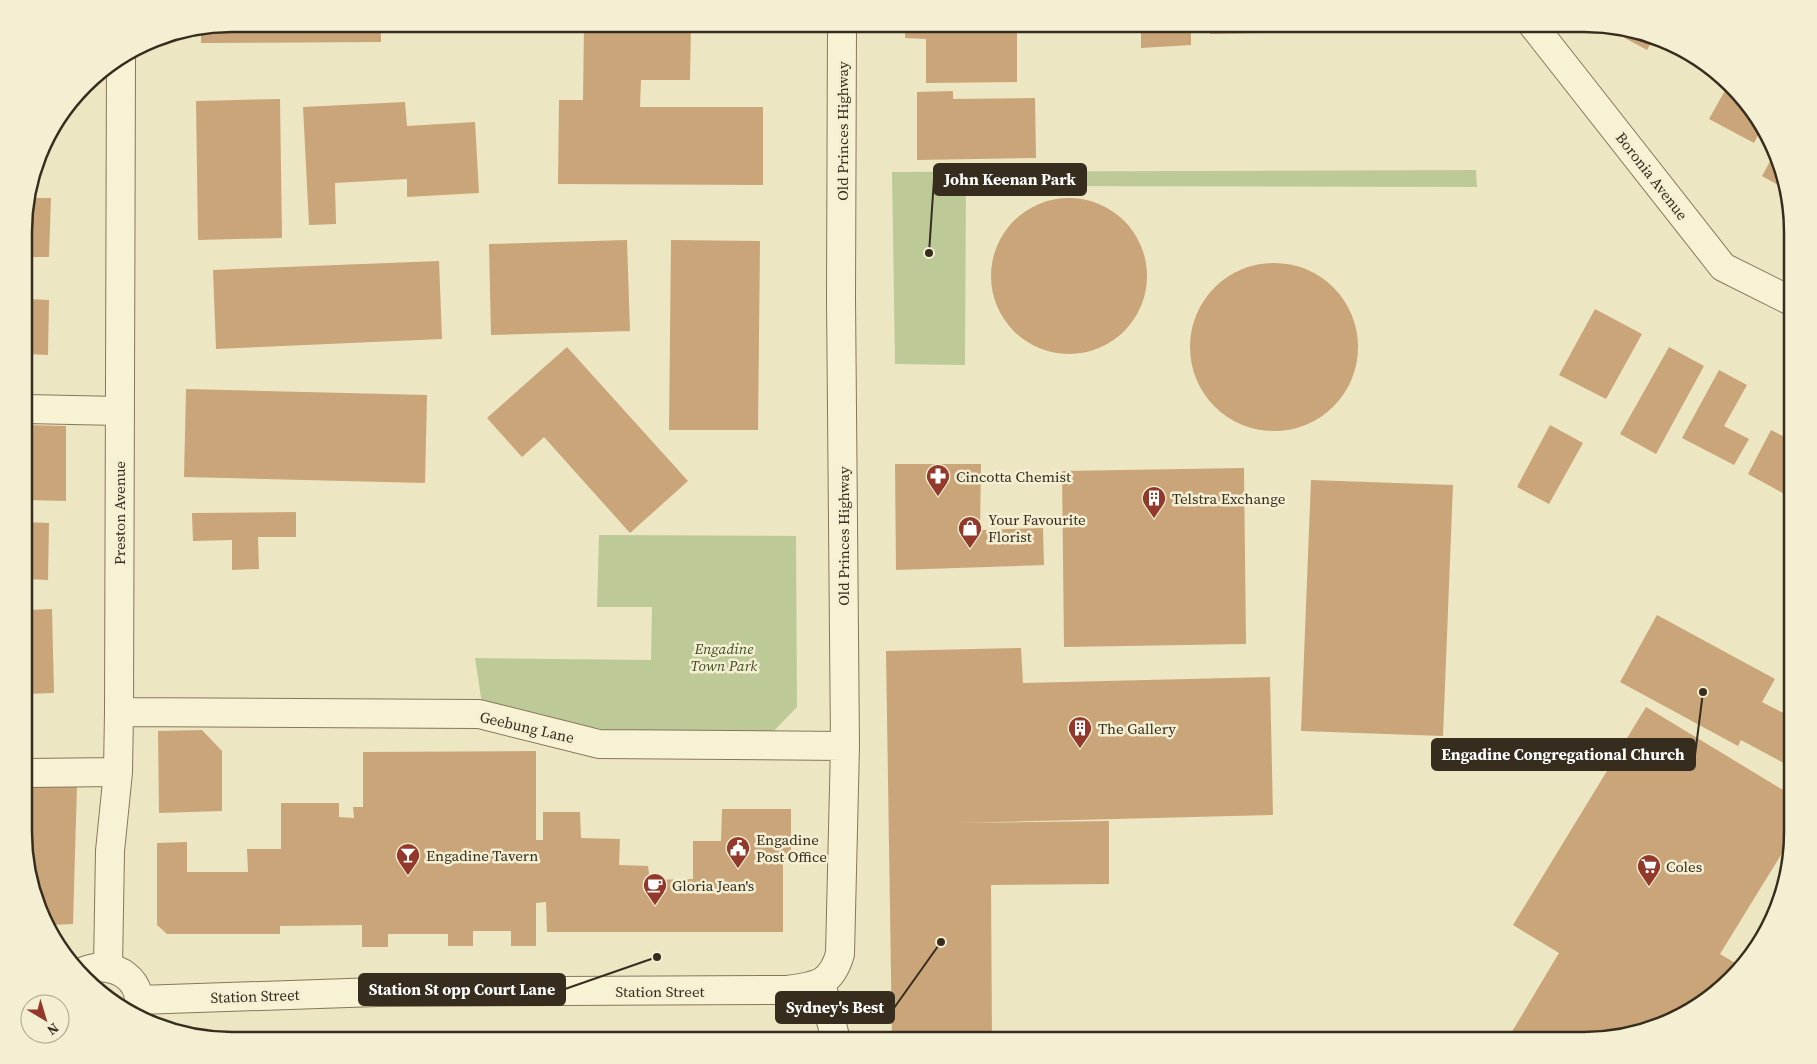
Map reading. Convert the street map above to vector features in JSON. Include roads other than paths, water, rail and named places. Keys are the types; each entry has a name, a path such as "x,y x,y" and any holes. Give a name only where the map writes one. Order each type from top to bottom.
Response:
{"street":[{"name":"Old Princes Highway","path":"821,983 836,966 840,954 845,746 842,32"},
{"name":"Boronia Avenue","path":"1538,32 1723,267 1784,298"},
{"name":"Preston Avenue","path":"96,969 118,772 121,66"},
{"path":"32,409 119,411"},
{"name":"Geebung Lane","path":"119,712 479,714 599,744 845,746"},
{"path":"32,773 118,772"},
{"path":"96,969 120,971 129,978 136,988 137,1007"},
{"path":"821,983 834,1032"},
{"name":"Station Street","path":"138,1008 377,992 760,991 786,990 821,983"}],"place":[{"name":"John Keenan Park","path":"929,253"},
{"name":"Cincotta Chemist","path":"938,497"},
{"name":"Telstra Exchange","path":"1154,519"},
{"name":"Your Favourite Florist","path":"970,549"},
{"name":"Engadine Congregational Church","path":"1703,692"},
{"name":"The Gallery","path":"1080,749"},
{"name":"Engadine Post Office","path":"738,869"},
{"name":"Engadine Tavern","path":"408,876"},
{"name":"Coles","path":"1649,887"},
{"name":"Gloria Jean's","path":"655,906"},
{"name":"Sydney's Best","path":"941,942"},
{"name":"Station St opp Court Lane","path":"657,957"}],"park label":[{"name":"Engadine Town Park","path":"724,656"}]}
